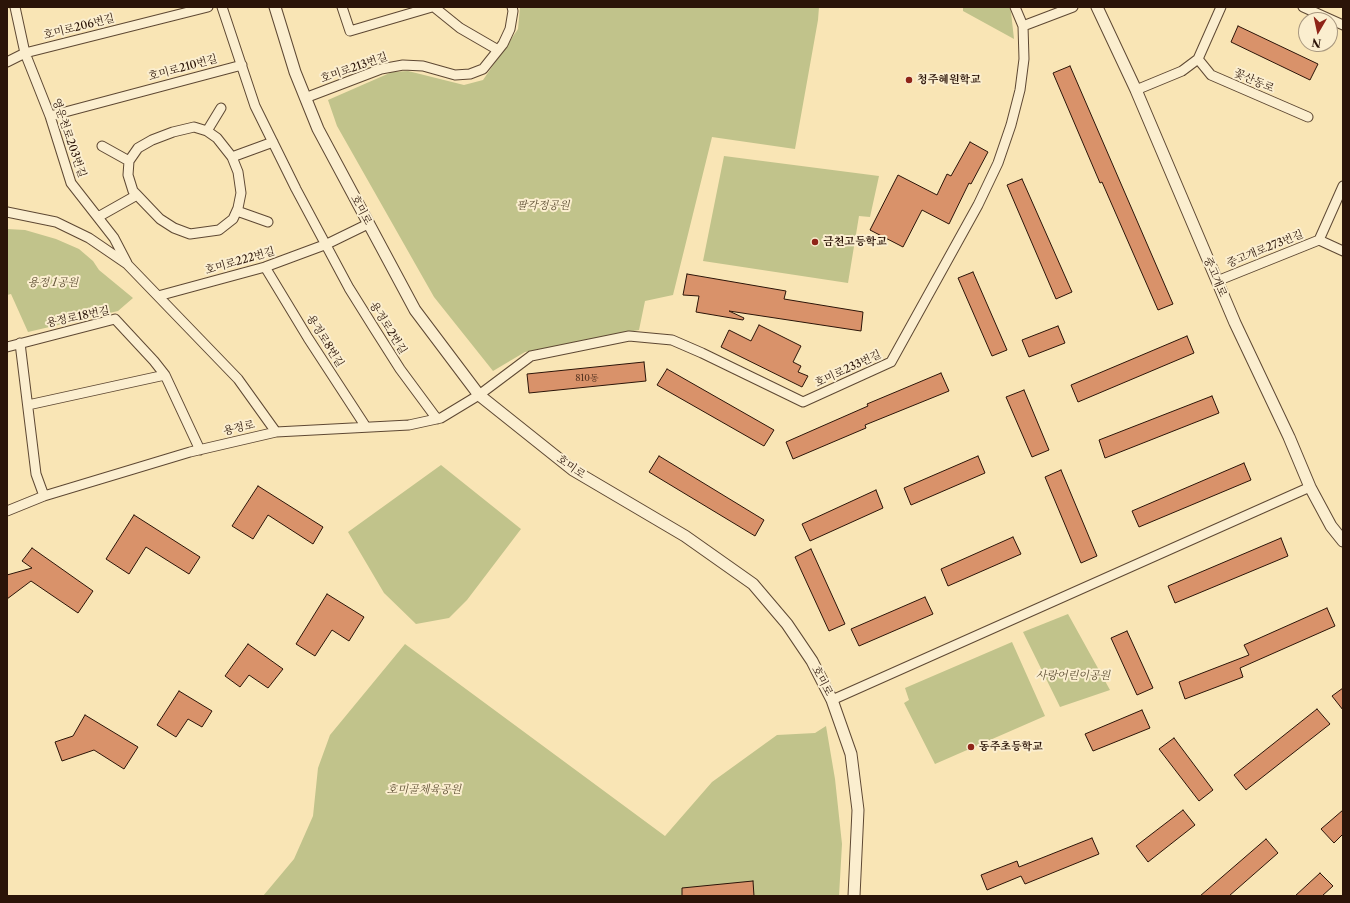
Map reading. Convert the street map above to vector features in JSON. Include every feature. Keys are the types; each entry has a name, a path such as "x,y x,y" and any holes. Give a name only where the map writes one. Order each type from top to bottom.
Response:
{"street":[{"name":"영운천로203번길","path":"15,7 25,53 50,116 71,183 114,238 128,264"},
{"name":"호미로206번길","path":"25,53 208,7"},
{"path":"222,7 255,106 296,189 327,244"},
{"name":"호미로","path":"276,7 295,72 318,130 415,310 479,395 573,470 685,536 753,584 787,624 812,662 832,700 851,754 858,810 854,896"},
{"path":"342,7 350,31 433,7 460,28 498,50"},
{"name":"호미로213번길","path":"305,98 381,69 403,65 423,66 455,75 470,74 483,69 503,44 510,29 513,11 512,7"},
{"path":"1015,7 1023,26 1073,7"},
{"name":"중고개로","path":"1097,7 1136,90 1235,323 1289,436 1310,487 1331,526 1343,541"},
{"path":"1136,90 1182,71 1198,59 1221,7"},
{"path":"1302,7 1343,25"},
{"name":"호미로233번길","path":"479,395 531,356 629,336 672,340 803,402 891,362 978,205 998,163 1011,125 1020,90 1024,59 1023,26"},
{"path":"7,62 25,53"},
{"name":"꽃산동로","path":"1198,59 1211,76 1308,118"},
{"name":"호미로210번길","path":"50,116 242,65"},
{"path":"207,130 221,108"},
{"path":"194,127 207,130 217,138 232,157 238,172 241,193 233,219 219,230 190,234 174,228 160,219 137,196 128,175 130,161 138,148 152,140 194,127"},
{"path":"232,157 273,142"},
{"path":"102,146 130,161"},
{"path":"1319,240 1343,186"},
{"path":"98,217 137,196"},
{"path":"237,210 268,222"},
{"path":"7,212 56,222 89,238 128,264 238,379 276,432"},
{"name":"호미로222번길","path":"158,296 265,267 327,244 368,224"},
{"name":"중고개로273번길","path":"1217,281 1319,240 1343,251"},
{"name":"용정로2번길","path":"327,244 349,288 374,328 400,369 437,419"},
{"name":"용정로8번길","path":"265,267 308,338 366,427"},
{"name":"용정로18번길","path":"20,343 115,319 154,361 164,375 200,450"},
{"path":"7,347 20,343 36,474 44,496"},
{"path":"28,405 164,375"},
{"name":"용정로","path":"7,510 44,496 200,450 276,432 409,425 437,419 479,395"},
{"path":"832,700 1310,487"}],"green space":[{"name":"팔각정공원","path":"520,7 819,7 795,149 712,137 673,295 645,301 639,330 525,352 493,371 434,297 337,126 328,100 392,72 408,71 464,85 483,80 518,29"},
{"path":"963,7 1009,7 1011,12 1014,39 963,11"},
{"path":"724,156 879,176 870,217 859,216 848,283 703,261"},
{"name":"용정 1공원","path":"7,229 25,230 56,239 79,249 93,261 99,270 133,298 118,311 28,332 11,294 7,295"},
{"path":"441,465 521,529 467,600 449,618 416,624 384,593 348,532"},
{"name":"사랑어린이공원","path":"1068,614 1110,690 1060,707 1023,632"},
{"path":"1012,642 1045,716 935,764 904,703 909,700 905,688"},
{"name":"호미골체육공원","path":"405,644 665,836 712,782 777,735 815,733 826,726 835,779 842,844 839,896 263,896 294,859 313,816 318,768 330,735"}],"building":[{"path":"1238,26 1318,64 1310,80 1231,42"},
{"path":"1070,66 1173,304 1158,310 1102,182 1100,183 1053,73"},
{"path":"970,142 988,152 971,184 969,183 949,224 922,210 903,247 870,230 898,175 937,195 947,174 951,176"},
{"path":"1022,179 1072,292 1056,299 1007,185"},
{"path":"973,272 1007,350 992,356 958,278"},
{"path":"687,274 786,291 784,299 863,312 861,331 729,311 744,318 743,320 696,312 699,296 683,295"},
{"path":"759,325 801,346 793,362 801,366 798,372 808,376 802,387 721,347 729,330 751,341"},
{"path":"1058,326 1065,343 1029,357 1022,340"},
{"path":"1187,336 1194,353 1078,402 1071,385"},
{"path":"644,362 646,381 529,393 527,374"},
{"path":"667,369 774,430 764,446 657,385"},
{"path":"941,373 949,391 865,425 866,428 793,459 786,442 868,406 867,404"},
{"path":"1024,390 1049,450 1032,457 1006,397"},
{"path":"1212,396 1219,413 1105,458 1099,440"},
{"path":"659,456 764,520 755,536 649,472"},
{"path":"978,456 985,473 911,505 904,488"},
{"path":"1244,463 1251,480 1139,527 1132,511"},
{"path":"1061,470 1097,556 1081,563 1045,477"},
{"path":"258,486 323,527 313,544 268,515 253,539 232,526"},
{"path":"876,490 883,508 810,541 802,524"},
{"path":"134,515 200,557 189,574 146,547 129,574 106,559"},
{"path":"1013,537 1021,554 948,586 941,569"},
{"path":"1281,538 1288,556 1175,603 1168,586"},
{"path":"32,548 93,591 78,613 31,581 7,599 7,575 32,568 22,561"},
{"path":"811,549 845,624 829,631 795,557"},
{"path":"327,594 364,617 349,641 332,630 315,656 296,644"},
{"path":"925,597 933,614 859,646 851,629"},
{"path":"1327,608 1335,626 1240,668 1243,677 1185,699 1179,682 1249,655 1244,645"},
{"path":"1127,631 1153,688 1137,695 1111,638"},
{"path":"248,644 283,669 268,688 249,675 240,687 225,676"},
{"path":"1343,688 1343,710 1332,696"},
{"path":"179,691 212,711 202,727 188,719 176,737 157,725"},
{"path":"1317,709 1330,724 1246,790 1234,775"},
{"path":"1142,710 1150,728 1093,751 1085,734"},
{"path":"85,715 138,747 124,769 94,750 62,761 55,742 73,736"},
{"path":"1174,738 1213,790 1199,801 1159,749"},
{"path":"1183,810 1195,825 1148,862 1136,846"},
{"path":"1343,810 1343,834 1334,843 1321,829"},
{"path":"1092,838 1099,854 1025,884 1021,876 987,890 981,875 1017,861 1019,867"},
{"path":"1266,839 1278,853 1229,896 1200,896"},
{"path":"1320,873 1333,886 1322,896 1295,896"},
{"path":"753,881 754,896 682,896 682,888"}],"place":[{"name":"청주혜원학교","path":"909,80"},
{"name":"금천고등학교","path":"815,242"},
{"name":"동주초등학교","path":"971,747"}]}
